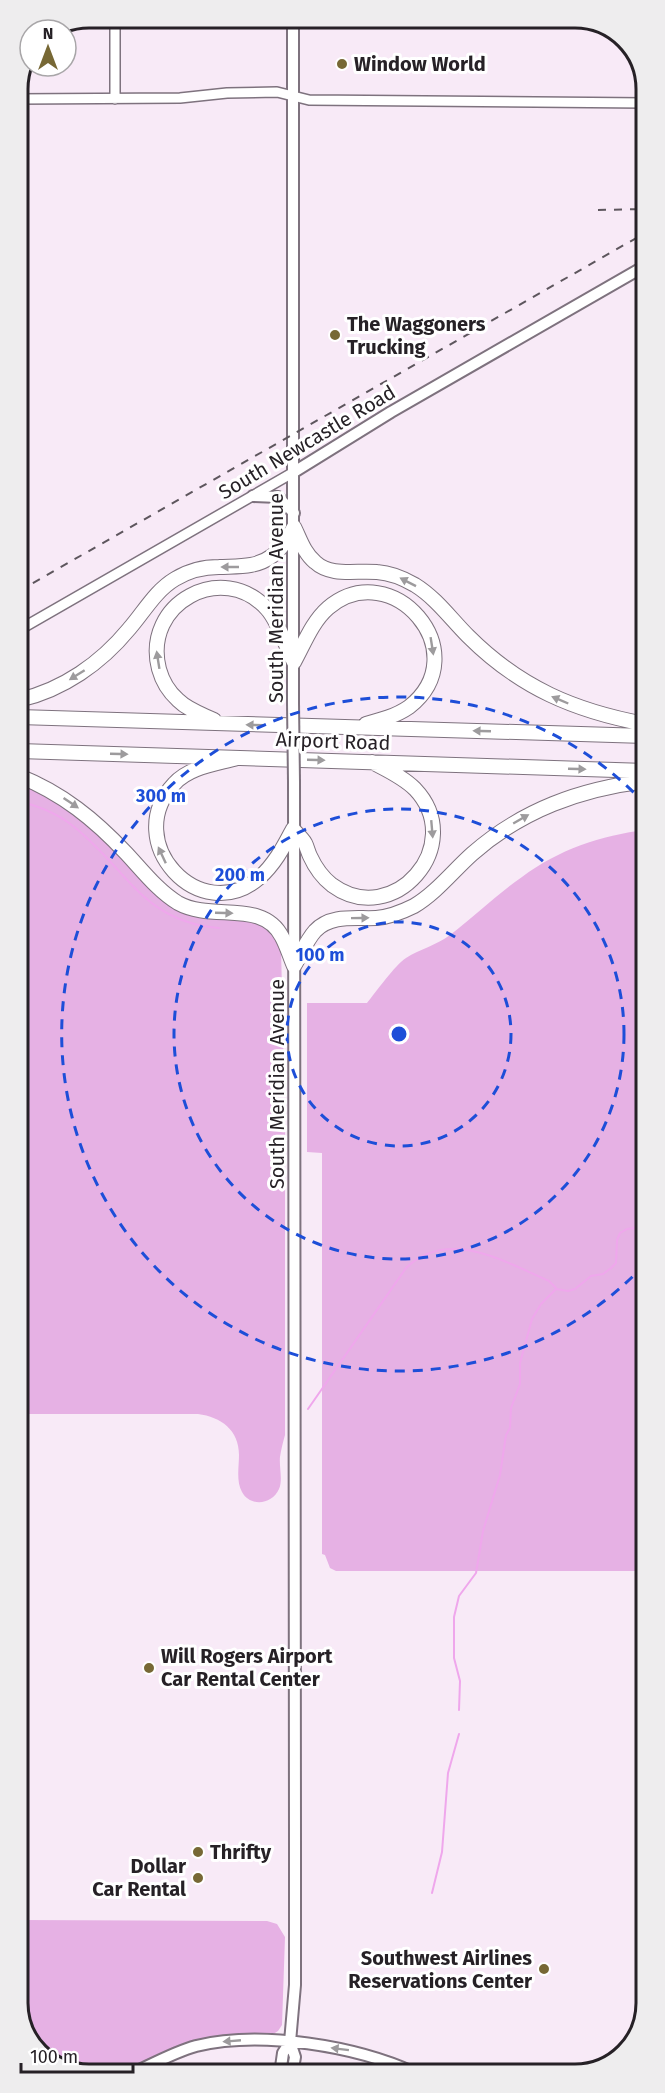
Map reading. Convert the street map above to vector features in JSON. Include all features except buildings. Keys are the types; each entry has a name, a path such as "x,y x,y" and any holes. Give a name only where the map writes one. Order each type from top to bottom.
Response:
{"highway":[{"path":"28,697 55,688 89,667 117,643 157,594 176,578 203,568 253,565 273,556 282,546 294,520"},
{"path":"294,520 307,553 315,563 336,572 392,574 419,587 492,658 537,690 586,710 636,722"},
{"path":"221,724 177,700 167,688 161,674 157,659 160,629 167,615 178,603 190,596 217,588 230,589 249,596 266,608 274,619 294,662"},
{"path":"294,662 319,618 344,598 364,594 384,595 399,600 414,610 424,622 431,636 434,666 429,679 417,699 408,708 388,718 356,728"},
{"name":"Airport Road","path":"28,717 636,736"},
{"name":"Airport Road","path":"28,751 636,771"},
{"path":"237,758 194,770 174,783 160,806 156,832 158,845 168,867 186,883 204,890 216,892 239,889 250,884 268,870 293,829 306,845 314,864 322,875 343,891 366,897 379,896 390,894 411,882 425,865 433,844 433,831 428,810 415,789 405,780 372,762"},
{"path":"28,780 54,793 92,819 158,887 177,902 195,910 221,914 247,914 267,920 282,935 294,966"},
{"path":"294,966 309,940 320,927 341,919 377,918 406,910 429,895 494,836 530,813 572,796 636,783"}],"main road":[{"name":"South Meridian Avenue","path":"293,28 295,1985 290,2042 295,2056 294,2064"},
{"name":"South Newcastle Road","path":"294,472 407,403 636,271"},
{"path":"253,496 278,497 294,520"},
{"path":"155,2064 195,2047 256,2039 353,2051 396,2064"},
{"name":"South Meridian Avenue","path":"282,2064 283,2054 290,2042"}],"street":[{"path":"115,99 116,28"},
{"path":"28,99 180,98 240,92 277,92 309,100 636,103"},
{"name":"South Newcastle Road","path":"28,625 294,472"}],"shaded area":[{"path":"28,785 75,811 164,899 249,917 269,926 281,949 285,1110 285,1435 280,1457 280,1485 276,1494 261,1502 255,1502 246,1497 240,1488 238,1479 239,1455 236,1438 221,1422 198,1414 28,1414"},
{"path":"636,831 636,1571 336,1571 330,1568 325,1555 322,1554 322,1153 307,1152 307,1003 367,1003 402,961 450,935 536,867 581,845"},
{"path":"28,1920 267,1921 277,1924 285,1937 282,2025 278,2031 270,2036 179,2049 146,2064 85,2064 66,2060 46,2047 35,2031 29,2012"}],"waterway":[{"path":"28,804 47,810 73,826 153,904 193,924 219,928"},
{"path":"459,1710 460,1681 454,1658 454,1617 459,1596 476,1573 483,1531 500,1475 506,1435 510,1428 511,1408 520,1384 520,1363 532,1319 541,1304 556,1289 568,1291 575,1289 591,1276 603,1274 611,1268 616,1263 617,1240 620,1233 636,1226"},
{"path":"308,1409 406,1268 422,1256 440,1250 458,1249 477,1252 514,1265 549,1281 556,1288"},
{"path":"432,1893 442,1852 448,1773 459,1734"}],"railway":[{"path":"598,210 636,209"},
{"path":"28,586 636,238"}],"place":[{"name":"Window World","path":"342,64"},
{"name":"The Waggoners Trucking","path":"335,335"},
{"name":"Will Rogers Airport Car Rental Center","path":"149,1668"},
{"name":"Thrifty","path":"198,1852"},
{"name":"Dollar Car Rental","path":"198,1878"},
{"name":"Southwest Airlines Reservations Center","path":"544,1969"}]}
